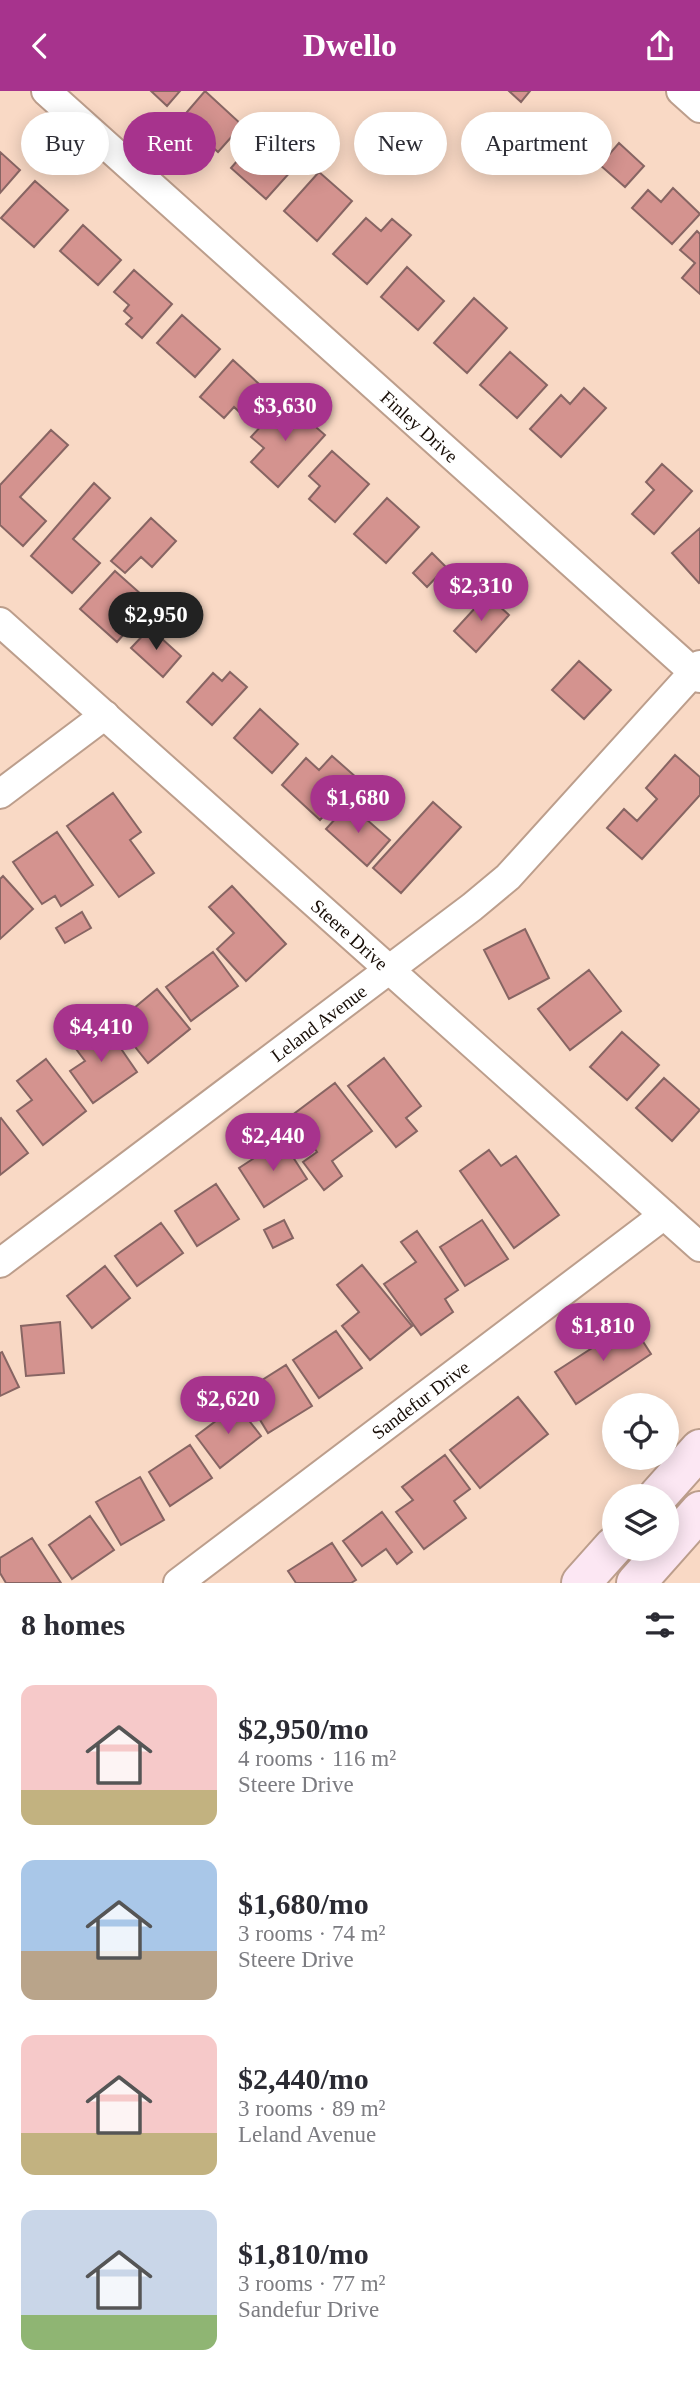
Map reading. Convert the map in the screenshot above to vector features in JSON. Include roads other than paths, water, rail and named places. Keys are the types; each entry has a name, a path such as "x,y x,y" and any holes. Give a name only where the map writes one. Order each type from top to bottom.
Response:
{"main road":[{"path":"669,1484 700,1449"},
{"path":"622,1561 638,1581 700,1511"},
{"path":"581,1583 602,1559"}],"street":[{"name":"Finley Drive","path":"46,91 698,672"},
{"path":"681,91 700,108"},
{"name":"Steere Drive","path":"0,622 700,1247"},
{"name":"Leland Avenue","path":"0,1263 508,877 698,672"},
{"path":"0,794 105,715"},
{"name":"Sandefur Drive","path":"178,1583 664,1215"}]}
